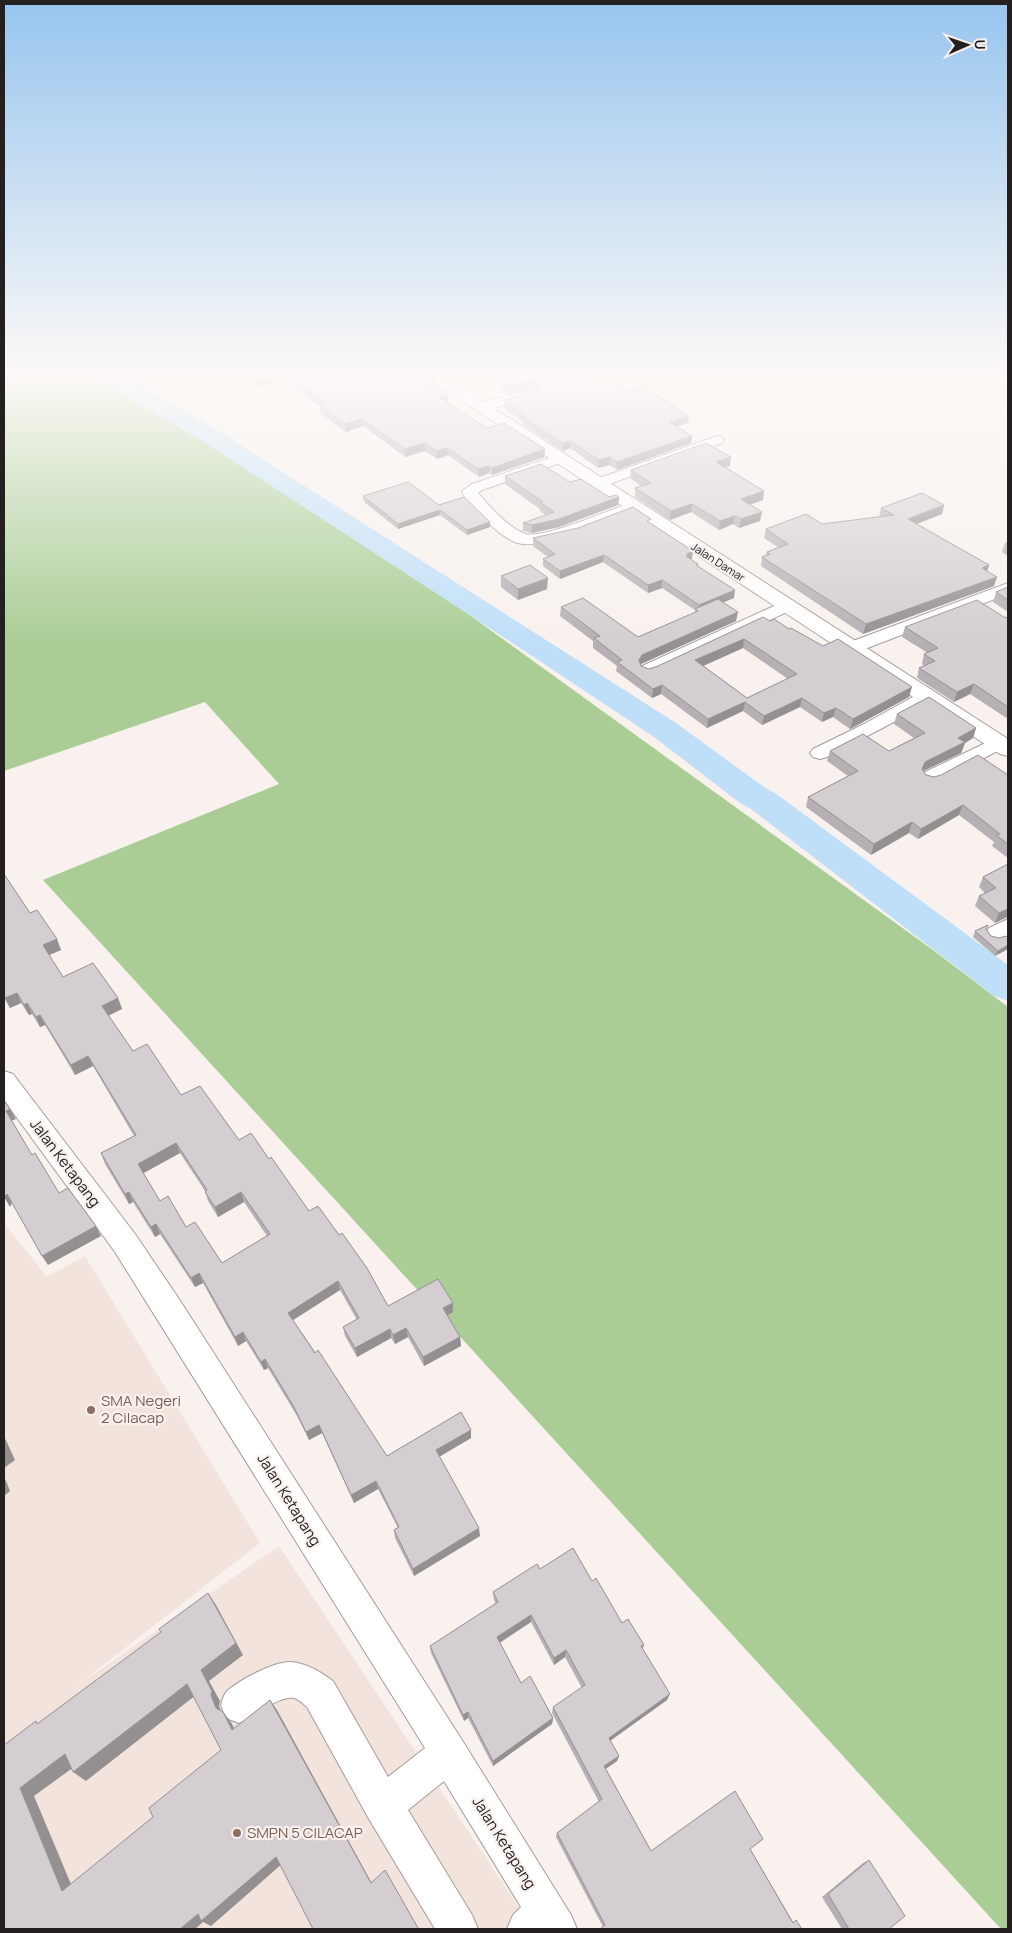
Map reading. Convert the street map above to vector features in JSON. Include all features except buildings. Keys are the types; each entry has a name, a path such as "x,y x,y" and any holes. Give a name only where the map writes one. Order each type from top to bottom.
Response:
{"street":[{"path":"546,463 477,487 470,491 472,496 517,538 528,541 569,530 634,507"},
{"name":"Jalan Damar","path":"569,463 785,606 1003,746"},
{"path":"599,483 653,463"},
{"path":"851,648 1008,588"},
{"path":"974,600 991,610"},
{"path":"649,670 785,606"},
{"path":"820,753 871,728 927,696"},
{"path":"930,778 1003,746"},
{"name":"Jalan Ketapang","path":"4,1081 125,1243 163,1300 449,1753 544,1923"},
{"path":"239,1705 281,1680 294,1679 308,1684 320,1694 383,1805 458,1929"},
{"path":"383,1805 449,1753"}],"shaded area":[{"name":"SMPN 5 CILACAP","path":"4,1223 47,1277 85,1256 260,1543 75,1687 279,1546 533,1929 4,1929"}],"green space":[{"path":"4,463 245,463 316,504 933,950 1008,1007 1008,1929 1001,1929 43,880 279,784 205,702 4,771"}],"waterway":[{"path":"253,463 665,730 752,795 763,801 1008,986"}],"place":[{"name":"SMA Negeri 2 Cilacap","path":"91,1410"},
{"name":"SMPN 5 CILACAP","path":"237,1833"}]}
